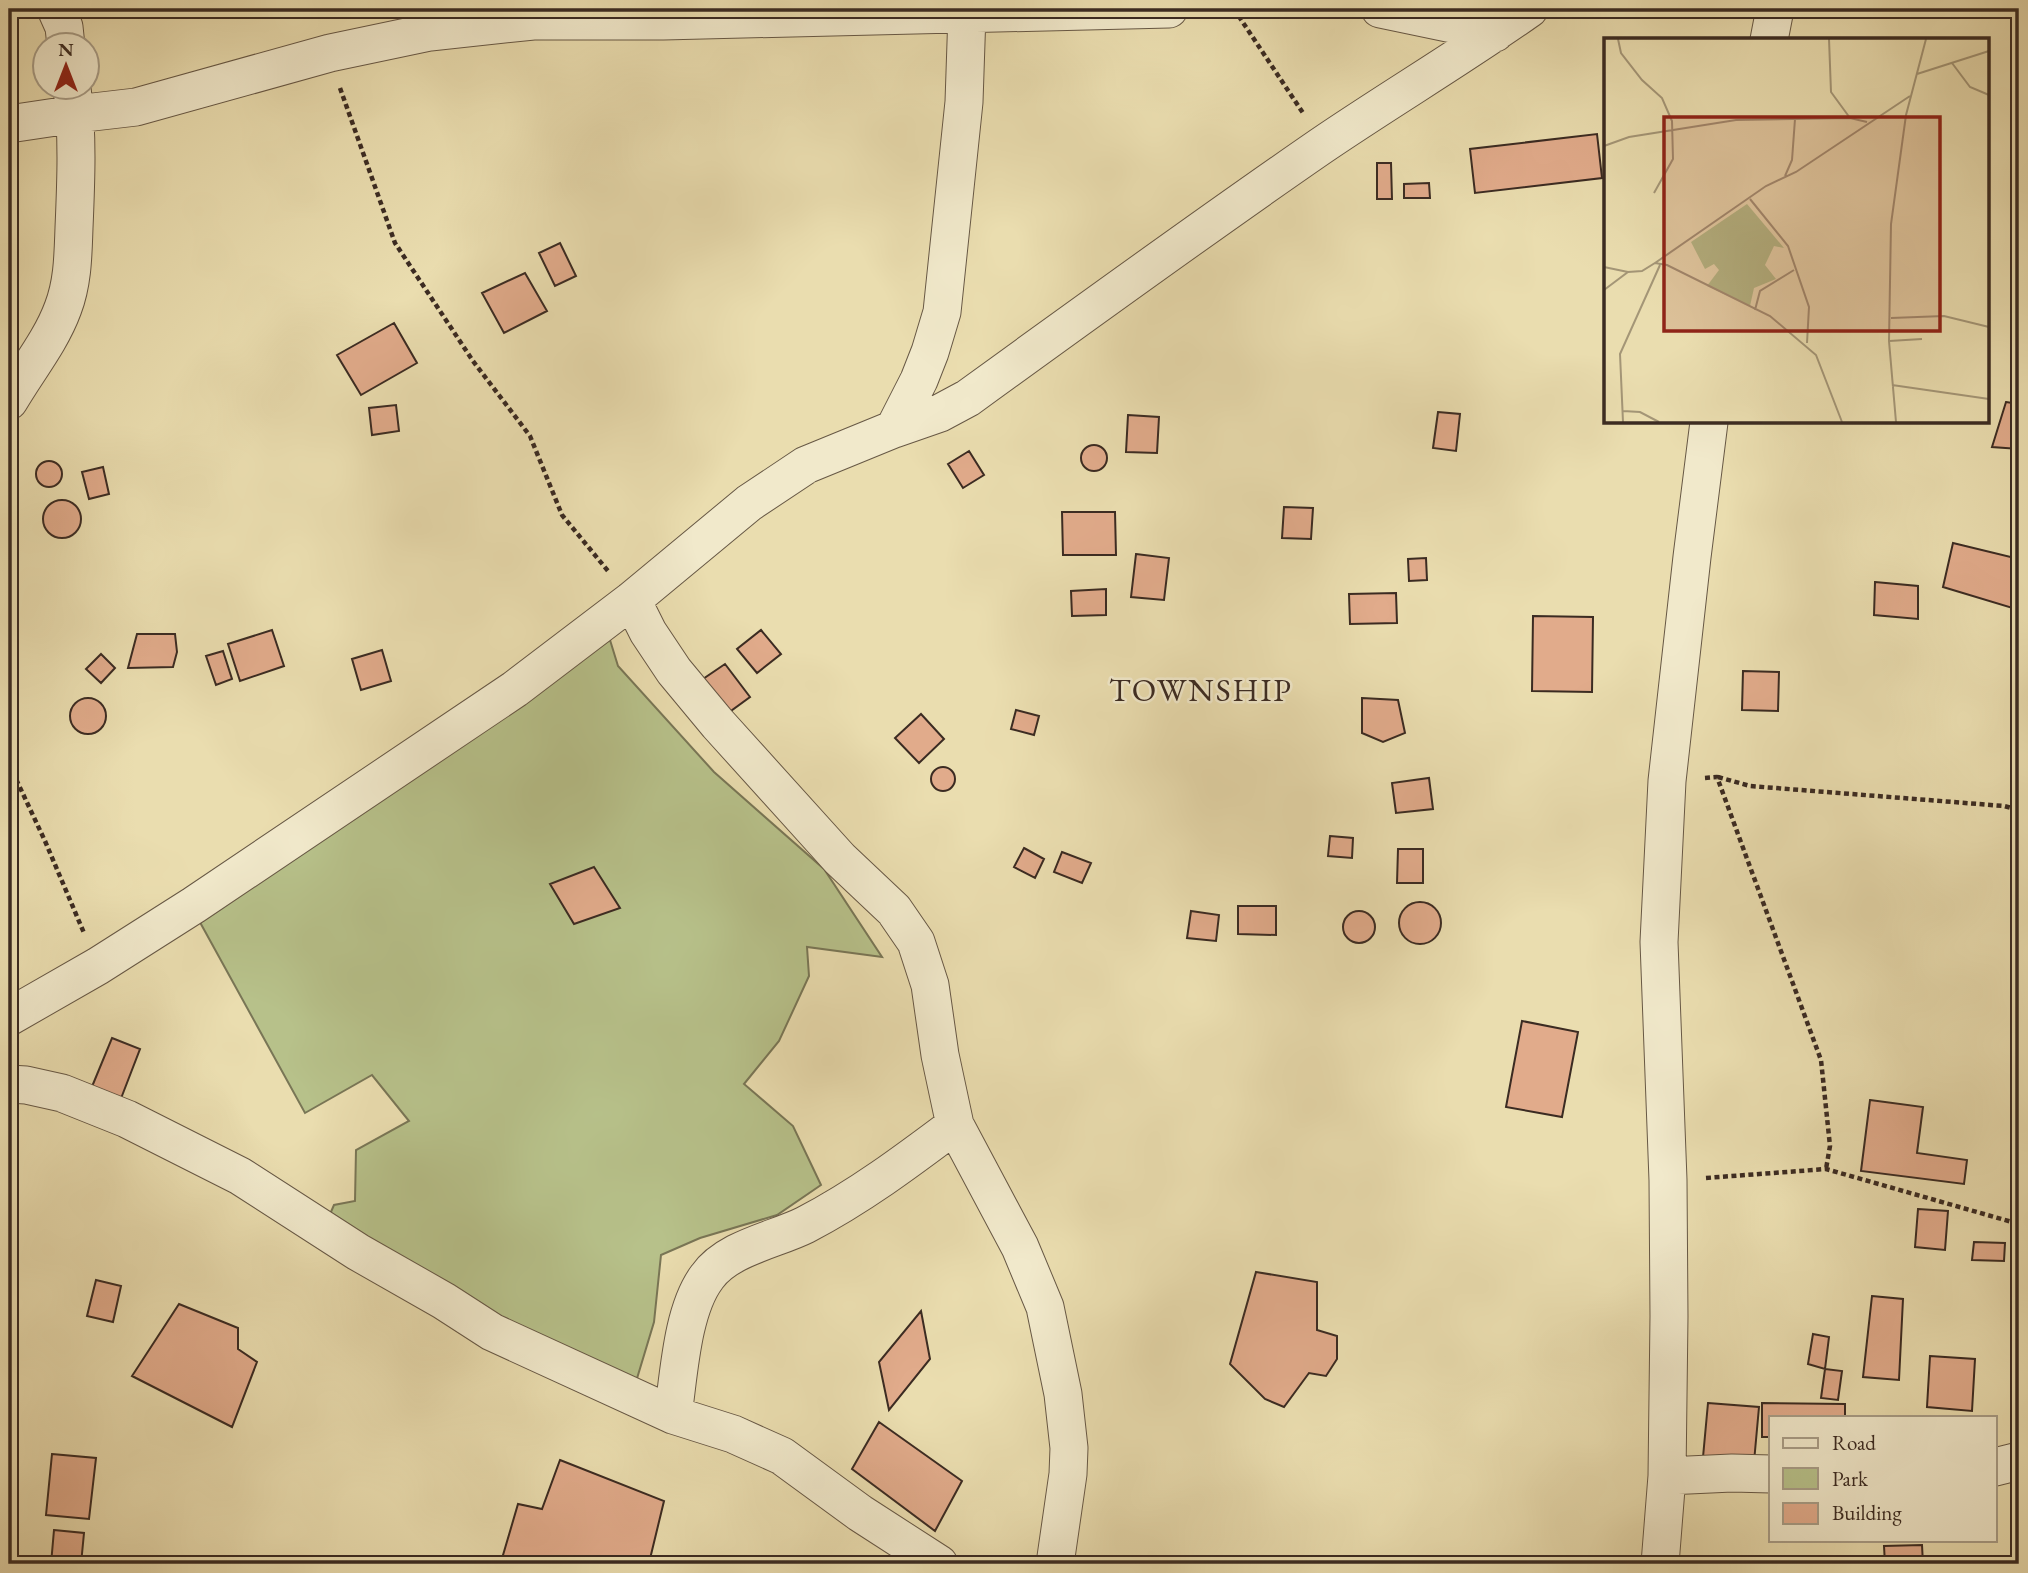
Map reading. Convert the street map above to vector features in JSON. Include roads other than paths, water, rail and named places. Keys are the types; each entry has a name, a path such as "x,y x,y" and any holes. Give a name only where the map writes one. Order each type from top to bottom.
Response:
{"street":[{"path":"56,9 65,32"},
{"path":"84,102 136,107 330,53 430,32 533,21 1169,9"},
{"path":"1380,9 1495,33"},
{"path":"9,1017 194,905 515,689 632,600 749,503 806,465 940,413 968,398 1324,144 1529,9"},
{"path":"1769,38 1775,9"},
{"path":"894,429 919,380 942,312 964,103 967,13"},
{"path":"9,124 71,102"},
{"path":"9,401 52,333 64,306 72,275 76,188 74,102"},
{"path":"1660,1564 1667,1476 1668,1180 1658,942 1667,781 1709,424"},
{"path":"632,600 648,632 674,671 718,724 840,859 894,910 916,942 930,985 940,1055 955,1125 1020,1247 1045,1307 1063,1394 1069,1448 1068,1474 1055,1564"},
{"path":"9,1084 62,1093 138,1125 240,1176 358,1252 492,1332 673,1415 733,1434 782,1456 860,1513 939,1564"},
{"path":"673,1415 687,1324 697,1293 708,1274 729,1258 757,1243 803,1226 880,1181 955,1125"},
{"path":"1996,1467 2019,1461"},
{"path":"1667,1476 1769,1474"}],"district":[{"name":"TOWNSHIP","path":"1201,690"}]}
